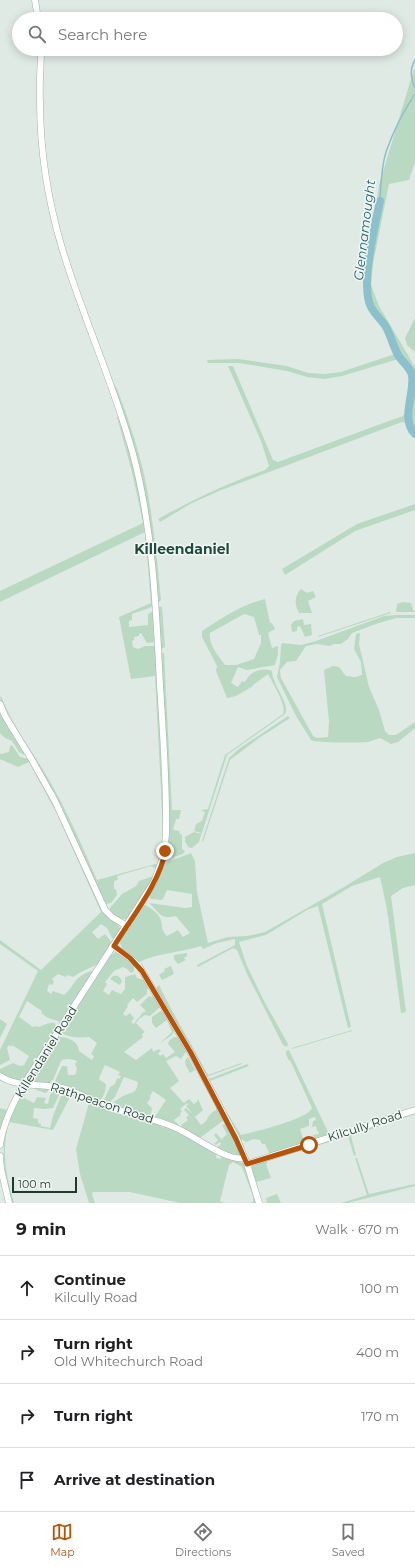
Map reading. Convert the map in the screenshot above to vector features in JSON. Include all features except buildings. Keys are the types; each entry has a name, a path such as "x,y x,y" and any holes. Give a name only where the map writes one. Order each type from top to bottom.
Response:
{"street":[{"path":"35,0 37,12"},
{"name":"Killendaniel Road","path":"0,1145 3,1129 9,1113 24,1084 127,926 158,873 164,855 166,839 159,658 150,541 146,512 133,454 120,413 62,248 46,178 41,133 40,56"},
{"path":"0,704 5,716 55,801 105,910 112,917 127,926"},
{"path":"114,946 130,958 142,971 191,1053 246,1161 259,1203"},
{"name":"Rathpeacon Road","path":"0,1076 13,1083 38,1084 64,1088 109,1107 174,1127 208,1146 246,1161"},
{"name":"Kilcully Road","path":"246,1161 415,1110"},
{"path":"0,1156 9,1203"}],"green space":[{"path":"414,69 415,162 409,180 389,184 373,264 371,285 379,306 415,367 415,438 410,433 406,423 402,422 219,491 192,503 160,522 158,519 185,505 224,486 265,470 269,466 261,441 228,366 233,366 273,460 278,462 403,416 405,413 411,386 409,373 398,360 342,376 325,379 307,377 287,371 239,363 208,363 207,360 238,359 287,366 308,373 324,374 341,372 395,354 384,327 368,304 366,282 379,185"},
{"path":"415,318 415,352 407,345 405,338"},
{"path":"116,386 135,441 147,489 161,600 157,603 150,526 114,387"},
{"path":"119,415 130,451 146,522 153,605 152,607 132,614 132,620 129,621 129,627 148,625 148,614 153,611 156,642 147,643 141,633 139,636 134,637 134,640 132,641 133,647 138,649 145,646 156,646 164,834 162,850 163,829 155,676 131,679 119,617 151,603 145,532 0,602 0,591 143,523 132,472 117,417"},
{"path":"415,504 415,510 355,531 285,575 282,569 357,524"},
{"path":"301,589 307,593 313,591 316,597 308,601 312,613 301,612 300,614 298,611 296,598"},
{"path":"265,599 270,623 272,623 275,629 268,633 272,648 278,646 278,654 275,665 247,670 238,667 231,683 238,687 242,681 245,682 252,673 256,671 272,671 275,682 286,705 285,714 227,755 199,842 192,848 188,847 185,837 194,832 201,834 194,831 196,824 202,821 205,812 202,810 208,809 225,755 283,714 284,710 281,699 268,674 253,686 236,696 227,698 216,671 217,666 202,637 202,631 209,626 232,612","holes":["244,614 254,617 259,635 261,635 261,643 254,659 236,665 225,665 212,646 210,633"]},
{"path":"403,602 411,603 415,612 396,612 397,604"},
{"path":"157,606 162,607 165,647 161,649"},
{"path":"390,612 391,613 318,637 318,636"},
{"path":"415,615 415,618 396,618 376,624 352,633 348,639 341,644 329,646 317,644 306,646 296,661 287,662 280,670 281,678 313,736 317,738 328,737 329,722 324,670 333,666 339,667 346,676 355,677 362,675 361,662 354,649 356,634 360,633 359,644 369,687 379,710 385,731 389,735 396,735 415,722 415,728 398,742 391,744 380,738 368,742 356,743 311,740 296,716 277,677 282,643 301,645 384,616"},
{"path":"303,619 304,625 311,624 312,635 305,637 300,626 297,627 297,631 292,632 291,625 294,621"},
{"path":"161,653 164,653 172,810 181,810 179,819 176,819 173,830 180,831 179,832 182,836 182,849 185,851 183,854 170,858 167,856"},
{"path":"1,696 17,728 62,803 97,880 159,863 157,870 147,889 127,919 120,918 110,912 110,908 122,894 136,886 139,881 153,876 156,870 155,868 151,866 117,876 118,880 114,881 114,889 116,889 117,895 111,903 106,904 0,698"},
{"path":"0,712 26,753 24,755 19,752 12,741 5,738 0,733"},
{"path":"288,716 290,718 259,738 230,760 203,842 202,841 229,758 240,748"},
{"path":"12,745 20,757 29,759 59,814 103,911 119,926 120,929 115,938 112,938 107,928 101,924 92,932 98,939 105,934 110,940 111,944 98,964 73,977 67,975 66,977 58,974 52,979 54,982 52,985 49,984 47,991 51,994 53,991 64,995 68,992 77,979 85,973 91,971 94,973 61,1022 48,1018 41,1013 42,1011 27,1001 19,1017 33,1027 39,1027 48,1023 55,1023 57,1029 22,1082 0,1075 0,1069 13,1063 20,1066 24,1065 29,1056 12,1045 11,1047 9,1045 7,1048 10,1060 0,1065 0,1050 38,971 0,944 0,940 41,970 101,912 57,814 29,762 18,767 0,759 0,753 9,752 10,746"},
{"path":"191,853 195,861 197,892 208,943 228,937 247,936 265,932 383,863 397,857 415,853 415,885 403,888 391,896 406,1012 401,1013 387,909 380,877 352,886 322,904 351,1027 348,1028 318,906 307,910 266,935 239,942 247,966 264,1001 288,1044 287,1047 283,1045 248,976 237,950 233,948 198,967 197,965 235,945 235,939 217,943 203,949 201,946 162,954 139,962 124,950 120,944 120,940 143,905 150,908 159,916 163,931 167,936 178,930 183,937 190,933 176,916 163,916 158,913 149,903 185,908 192,907 192,894 167,890 162,900 151,899 149,896 165,863"},
{"path":"115,952 134,965 134,971 131,973 123,967 114,971 105,982 107,984 103,991 109,995 112,990 121,994 125,989 125,977 135,974 137,978 144,980 150,989 147,989 147,994 137,1002 133,998 127,1005 128,1006 123,1014 126,1016 130,1013 134,1018 131,1022 134,1024 142,1013 146,1011 140,1005 149,996 152,997 153,995 160,1007 150,1016 145,1015 139,1019 136,1023 145,1032 142,1034 143,1037 124,1052 136,1060 152,1048 153,1052 159,1049 161,1051 158,1053 160,1056 163,1054 166,1058 175,1052 168,1044 169,1041 174,1037 178,1037 187,1050 181,1059 176,1056 166,1061 179,1081 170,1088 184,1103 189,1099 194,1104 198,1101 198,1099 203,1110 195,1117 201,1125 206,1121 210,1114 216,1110 216,1108 224,1120 200,1138 182,1128 181,1125 188,1120 186,1118 189,1115 184,1110 186,1108 193,1114 186,1106 188,1105 187,1103 180,1109 182,1111 180,1114 181,1115 174,1120 179,1125 176,1126 154,1118 166,1100 153,1091 147,1103 152,1108 150,1117 112,1105 126,1094 134,1092 138,1082 124,1077 115,1097 109,1103 104,1100 110,1087 115,1084 117,1078 119,1079 121,1076 118,1075 120,1072 105,1065 99,1078 106,1084 106,1088 101,1100 99,1101 56,1085 55,1081 62,1066 67,1066 68,1075 75,1075 77,1069 75,1064 77,1061 75,1060 67,1059 61,1061 53,1080 49,1084 32,1082 30,1080 58,1037 72,1040 77,1044 79,1051 92,1060 94,1056 91,1054 97,1043 89,1037 82,1038 63,1034 61,1030 110,956"},
{"path":"187,953 187,956 184,958 186,960 178,964 174,959 174,955"},
{"path":"171,966 174,974 162,980 159,975 165,971 164,969"},
{"path":"113,976 120,978 122,981 120,985 110,979"},
{"path":"159,985 208,1075 241,1063 242,1064 206,1077 156,988"},
{"path":"163,1011 174,1030 172,1035 159,1044 172,1032 167,1020 156,1028 152,1023 152,1017"},
{"path":"0,1019 7,1024 0,1038"},
{"path":"352,1031 292,1049 292,1048"},
{"path":"289,1050 329,1134 415,1107 415,1109 314,1140 313,1135 319,1134 318,1131 325,1130 317,1131 316,1126 312,1127 313,1121 316,1120 315,1117 309,1119 309,1126 300,1129 305,1144 270,1155 265,1144 262,1144 260,1140 254,1139 246,1142 239,1138 208,1081 209,1079 247,1064 249,1066 210,1081 225,1110 241,1135 291,1121 308,1112 312,1108 286,1054 286,1051"},
{"path":"188,1057 195,1070 190,1073 185,1063"},
{"path":"29,1085 48,1087 48,1091 46,1093 32,1087 28,1091 25,1091 24,1098 34,1103 37,1097 46,1098 44,1103 48,1104 50,1095 55,1088 59,1089 60,1093 53,1108 34,1108 33,1118 38,1119 38,1123 41,1124 41,1126 50,1128 61,1096 66,1091 86,1102 71,1095 53,1130 9,1122 5,1143 5,1153 7,1173 14,1203 12,1203 5,1172 4,1141 8,1121 25,1088"},
{"path":"89,1103 160,1124 163,1128 164,1126 170,1126 217,1152 216,1158 220,1159 223,1155 245,1164 256,1203 250,1203 253,1202 253,1196 242,1167 233,1162 229,1165 220,1201 224,1203 180,1203 130,1192 93,1192 92,1194 95,1203 89,1203 80,1174 76,1149"},
{"path":"0,1108 7,1110 0,1133"},
{"path":"415,1112 415,1114 351,1136 356,1155 354,1156 348,1136 268,1161 266,1164 271,1178 256,1182 259,1197 252,1171 252,1165"},
{"path":"226,1124 241,1155 238,1157 216,1148 221,1144 220,1142 216,1145 214,1144 218,1140 214,1135 216,1133 222,1140 227,1134 222,1125"},
{"path":"355,1158 357,1158 369,1194 415,1184 415,1186 348,1203 341,1203 367,1195"},
{"path":"277,1194 281,1203 263,1203 267,1202 266,1198"}],"waterway":[{"name":"Glennamought","path":"415,60 411,74 415,88"},
{"name":"Glennamought","path":"380,201 384,158 399,122 415,94"},
{"name":"Glennamought","path":"380,201 370,255 367,285 368,297 371,307 386,327 398,355 410,369 412,382 408,414 411,428 415,434"}],"district":[{"name":"Killeendaniel","path":"182,549"}],"route":[{"path":"165,851 154,882 114,946 125,953 142,971 191,1053 236,1139 247,1164 309,1145"}]}
